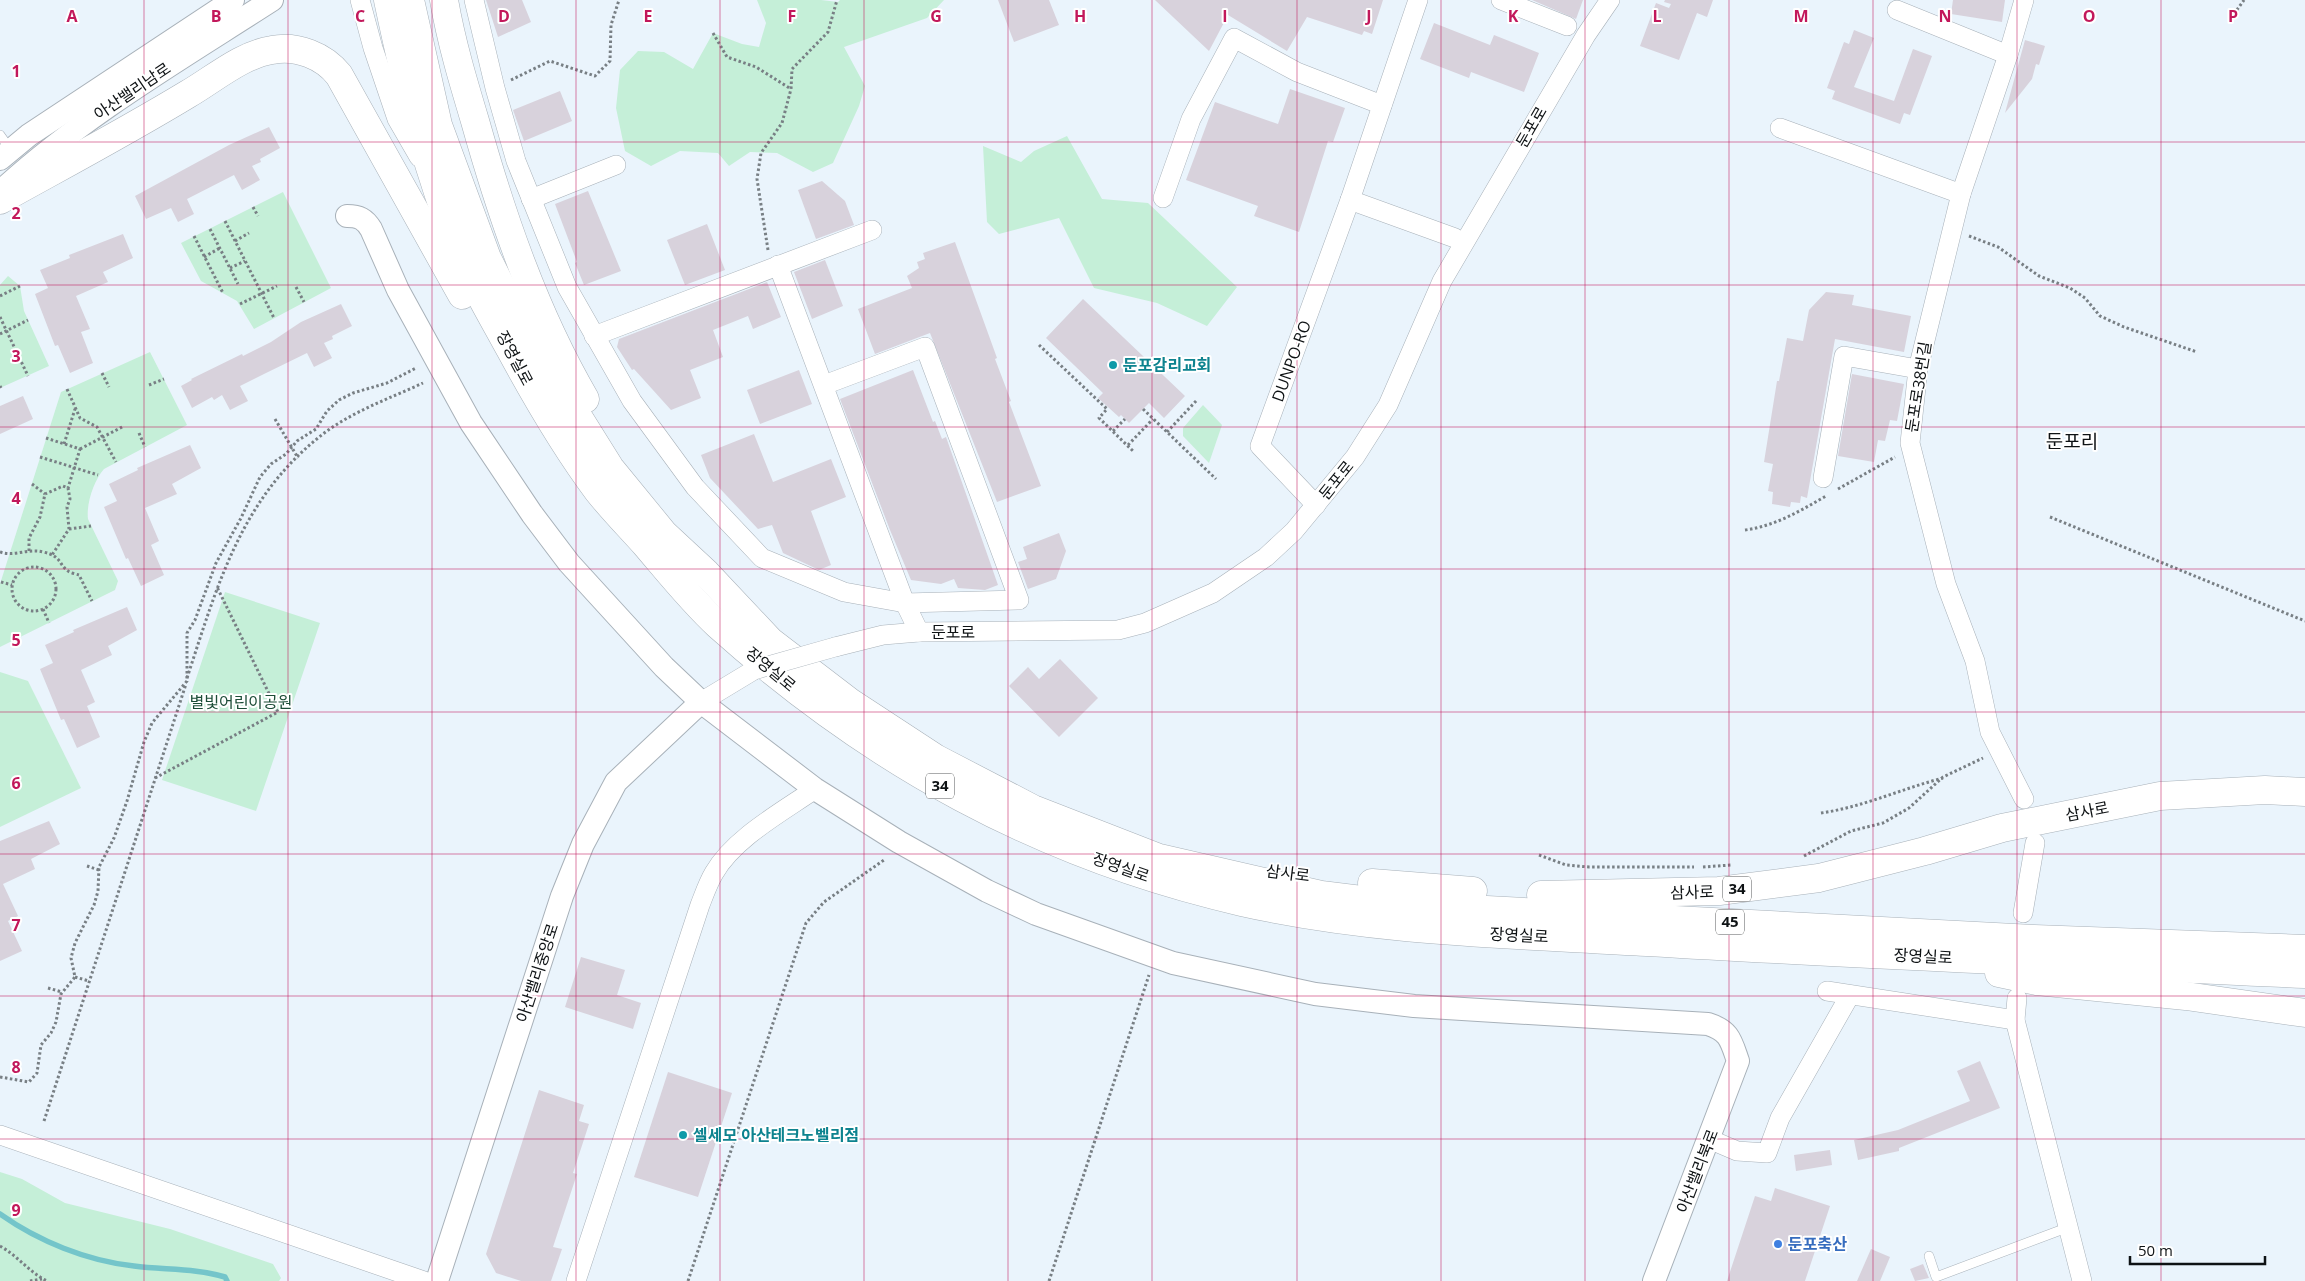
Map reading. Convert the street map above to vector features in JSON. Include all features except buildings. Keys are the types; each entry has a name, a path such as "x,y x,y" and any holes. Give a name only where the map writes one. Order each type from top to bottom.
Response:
{"highway":[{"name":"장영실로","path":"388,0 419,134 466,267 533,391 594,486 716,623 837,722 900,764 1007,821 1090,856 1155,879 1240,901 1334,920 1413,929 2305,974"},
{"name":"장영실로","path":"410,0 438,125 487,258 520,324 610,468 664,534 706,574 770,641 851,703 935,758 1033,809 1159,858 1321,895 1410,906 2034,939 2305,948"},
{"path":"444,0 462,76 479,136 508,229 537,303 576,382 664,534"},
{"path":"0,200 188,94 240,62 270,50 279,49 301,51 316,56 332,67 339,75 481,329 532,414 594,486"},
{"name":"삼사로","path":"1159,858 1406,887 1562,896 1719,892 1819,878 1925,851 2002,828 2160,796 2265,790 2305,792"},
{"name":"34","path":"1909,955 2037,981 2186,996 2305,1013"}],"street":[{"name":"아산밸리남로","path":"4,148 29,135 233,0"},
{"name":"아산밸리남로","path":"0,192 32,162 96,114 272,0"},
{"path":"360,0 372,48 397,119 437,187"},
{"path":"474,0 494,88 516,161 567,287 632,401 694,487 762,558 844,592 905,603 1019,600 925,347 824,385"},
{"name":"DUNPO-RO","path":"1316,504 1260,446 1350,200 1418,0"},
{"path":"1502,0 1567,26"},
{"name":"둔포로","path":"701,702 754,670 835,647 883,636 919,632 1070,632 1118,630 1145,623 1213,593 1266,557 1294,531 1355,457 1388,405 1442,281 1586,34 1610,0"},
{"name":"둔포로38번길","path":"2024,0 2008,55 1961,194 1918,369 1910,443 1946,584 1975,661 1990,732 2024,799"},
{"path":"1897,10 2008,55"},
{"path":"1163,198 1191,119 1234,38 1297,72 1382,105"},
{"path":"1780,128 1961,194"},
{"path":"531,199 616,164"},
{"path":"1350,200 1455,238"},
{"path":"347,216 357,216 366,220 372,229 398,290 471,424 532,514 569,563 664,667 701,702 815,789 741,842 724,858 713,874 697,914 576,1281"},
{"path":"594,336 872,230"},
{"path":"775,267 824,385 905,603 919,632"},
{"path":"1823,478 1844,356 1918,369"},
{"name":"아산밸리중앙로","path":"437,1281 562,896 583,844 616,782 701,702"},
{"name":"아산밸리북로","path":"815,789 899,842 987,891 1036,914 1173,963 1315,994 1414,1006 1708,1024 1722,1028 1730,1040 1738,1061 1654,1281"},
{"path":"2023,913 2035,843"},
{"path":"1827,991 2015,1020"},
{"path":"1709,1139 1737,1151 1767,1153 1780,1118 1850,995"},
{"path":"2017,998 2015,1020 2082,1281"},
{"path":"0,1135 424,1281"}],"lane":[{"path":"1929,1256 1936,1277 2069,1227"}],"path":[{"path":"494,88 550,61 595,76 610,61 611,25 619,0"},
{"path":"775,267 757,179 761,152 782,123 791,89 792,69 828,32 837,0"},
{"path":"2234,14 2244,0"},
{"path":"713,33 727,57 756,67 791,89"},
{"path":"253,207 258,216"},
{"path":"225,221 274,318"},
{"path":"210,228 238,284"},
{"path":"1952,229 1998,247 2039,276 2070,288 2085,298 2100,316 2124,327 2197,352"},
{"path":"235,241 250,233"},
{"path":"194,236 223,293"},
{"path":"204,256 220,248"},
{"path":"230,268 245,261"},
{"path":"0,296 20,286"},
{"path":"240,304 277,286"},
{"path":"296,287 304,302"},
{"path":"0,317 28,376"},
{"path":"0,334 28,320"},
{"path":"1039,345 1107,409 1099,418 1133,450"},
{"path":"75,977 71,958 73,950 96,899 99,870 114,838 152,723 187,681 186,639 216,563 241,518 260,477 271,464 316,429 327,411 339,400 353,393 387,383 416,368"},
{"path":"102,373 109,387"},
{"path":"149,385 164,379"},
{"path":"44,1121 217,587 242,529 266,493 318,438 346,419 423,383"},
{"path":"67,389 80,418 96,427 116,462"},
{"path":"1167,432 1197,400"},
{"path":"64,444 76,409"},
{"path":"1143,409 1216,479"},
{"path":"275,419 298,458"},
{"path":"1113,431 1125,419"},
{"path":"1128,445 1153,419"},
{"path":"52,555 69,529 67,507 70,499 68,488 80,449 124,426"},
{"path":"139,433 145,446"},
{"path":"46,438 80,449"},
{"path":"40,457 98,475"},
{"path":"32,484 45,494"},
{"path":"45,494 63,486 68,488"},
{"path":"29,550 29,538 40,517 45,494"},
{"path":"2050,516 2305,621"},
{"path":"69,529 91,526"},
{"path":"0,552 9,555 29,550 52,555 58,559 67,571 79,575 92,602"},
{"path":"40,567 47,570 56,584 56,591 50,605 43,610 28,611 20,607 12,594 12,585 18,573 25,568 40,567"},
{"path":"1,582 12,585"},
{"path":"155,778 278,712 217,587"},
{"path":"43,610 49,622"},
{"path":"1820,813 1873,802 1912,786 1943,778 2000,751"},
{"path":"1799,857 1807,856 1851,831 1883,822 1909,808 1943,778"},
{"path":"1539,855 1566,865 1589,867 1699,867 1737,864"},
{"path":"688,1281 806,923 824,902 884,860"},
{"path":"87,866 99,870"},
{"path":"1049,1281 1149,976"},
{"path":"75,977 89,981"},
{"path":"0,1077 18,1082 33,1080 39,1066 42,1045 54,1027 63,992 75,977"},
{"path":"48,988 63,992"},
{"path":"0,1246 16,1257 29,1271 47,1281"},
{"path":"30,1281 43,1279"}],"green space":[{"path":"757,0 821,0 838,2 840,0 944,0 927,18 844,47 865,86 859,106 833,163 813,172 777,153 750,152 729,166 718,153 680,151 651,166 625,151 616,108 620,70 638,51 664,52 693,69 713,33 742,44 759,47 766,23"},
{"path":"1067,136 1102,199 1148,203 1237,287 1207,326 1157,303 1094,288 1059,218 999,234 987,222 983,146 1021,162 1034,151"},
{"path":"283,192 331,288 254,329 237,301 201,281 181,243"},
{"path":"8,276 20,286 24,311 49,366 0,388 0,285"},
{"path":"150,352 187,425 104,469 94,486 88,506 88,519 118,581 115,590 0,647 0,584 61,392"},
{"path":"1203,405 1222,425 1209,463 1183,436 1183,428"},
{"name":"별빛어린이공원","path":"225,592 320,623 256,811 162,780"},
{"path":"0,672 28,681 81,788 0,827"},
{"path":"0,1172 22,1179 65,1203 170,1229 273,1264 281,1278 279,1281 0,1281"}],"waterway":[{"path":"0,1214 30,1233 47,1241 99,1260 134,1266 203,1272 225,1277 227,1281"}],"place":[{"name":"둔포감리교회","path":"1113,365"},
{"name":"셀세모 아산테크노벨리점","path":"683,1135"},
{"name":"둔포축산","path":"1778,1244"}],"district":[{"name":"둔포리","path":"2072,441"}]}
